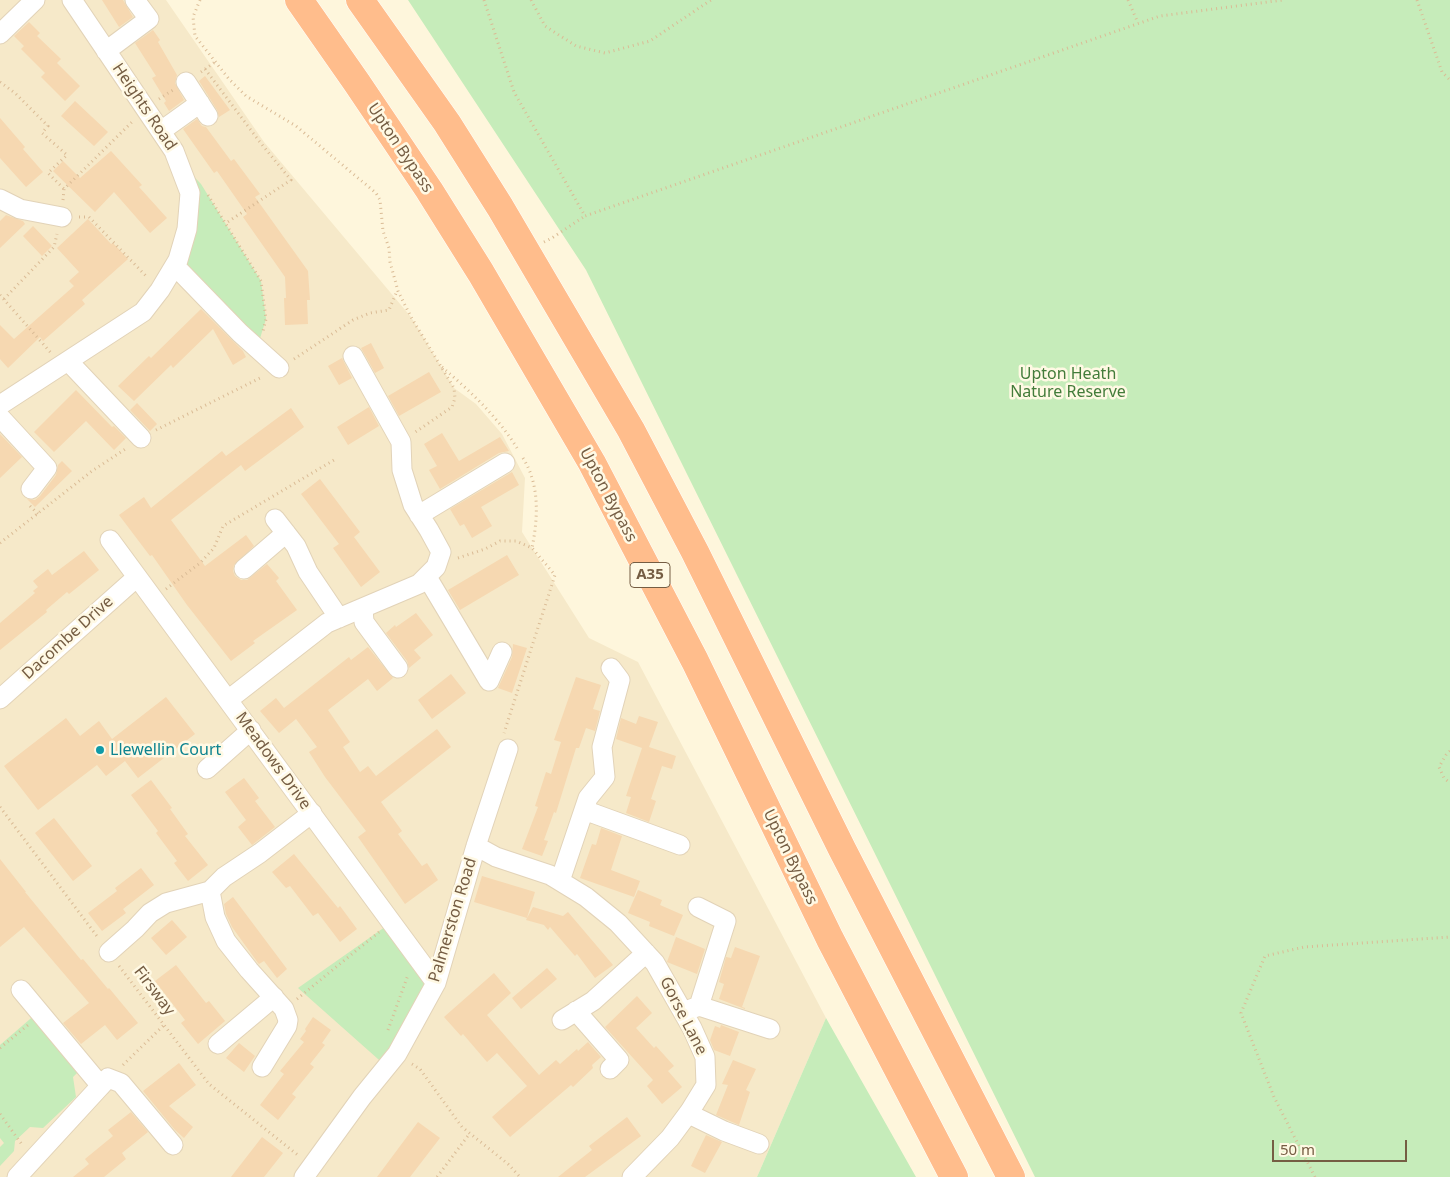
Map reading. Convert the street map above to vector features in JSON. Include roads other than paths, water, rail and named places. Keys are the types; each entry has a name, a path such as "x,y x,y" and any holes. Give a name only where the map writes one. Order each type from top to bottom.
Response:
{"highway":[{"name":"Upton Bypass","path":"299,0 357,83 482,273 592,463 695,661 830,939 954,1177"},
{"path":"360,0 447,123 525,250 631,430 695,552 842,849 1011,1177"}],"street":[{"path":"0,34 36,0"},
{"name":"Heights Road","path":"0,405 142,312 160,290 175,266 187,229 190,193 174,151 72,0"},
{"path":"106,51 149,19 135,0"},
{"path":"161,131 204,110 186,82"},
{"path":"0,199 20,209 62,217"},
{"path":"175,266 279,368"},
{"path":"228,700 333,621 419,584 436,568 441,552 413,505 402,470 401,442 352,356"},
{"path":"65,363 141,438"},
{"path":"0,417 47,468 31,488"},
{"path":"420,515 505,463"},
{"path":"244,569 281,526 296,546 333,621"},
{"name":"Meadows Drive","path":"110,540 436,983"},
{"name":"Dacombe Drive","path":"0,699 137,577"},
{"path":"427,577 489,681 502,652"},
{"path":"363,608 364,622 398,668"},
{"path":"560,881 588,798 605,777 602,747 620,680 612,668"},
{"path":"207,769 251,730"},
{"name":"Palmerston Road","path":"310,1173 362,1097 397,1054 436,983 476,846 508,749"},
{"path":"584,810 680,845"},
{"path":"109,952 150,913 166,903 210,891 224,877 260,854 312,813"},
{"name":"Gorse Lane","path":"476,846 496,857 550,875 586,897 618,924 656,963 691,1009 705,1057 706,1085 689,1114 670,1138 632,1177"},
{"path":"210,891 215,917 226,941 248,970 279,1003 288,1020 287,1026 262,1067"},
{"path":"698,907 726,921 691,1009 770,1029"},
{"path":"610,1069 619,1060 569,1016 593,1001 646,953"},
{"path":"21,990 105,1082 121,1083 173,1145"},
{"path":"218,1044 279,1003"},
{"path":"17,1177 105,1082"},
{"path":"689,1114 724,1131 759,1144"}],"place":[{"name":"Llewellin Court","path":"100,750"}],"park label":[{"name":"Upton Heath Nature Reserve","path":"1068,383"}]}
